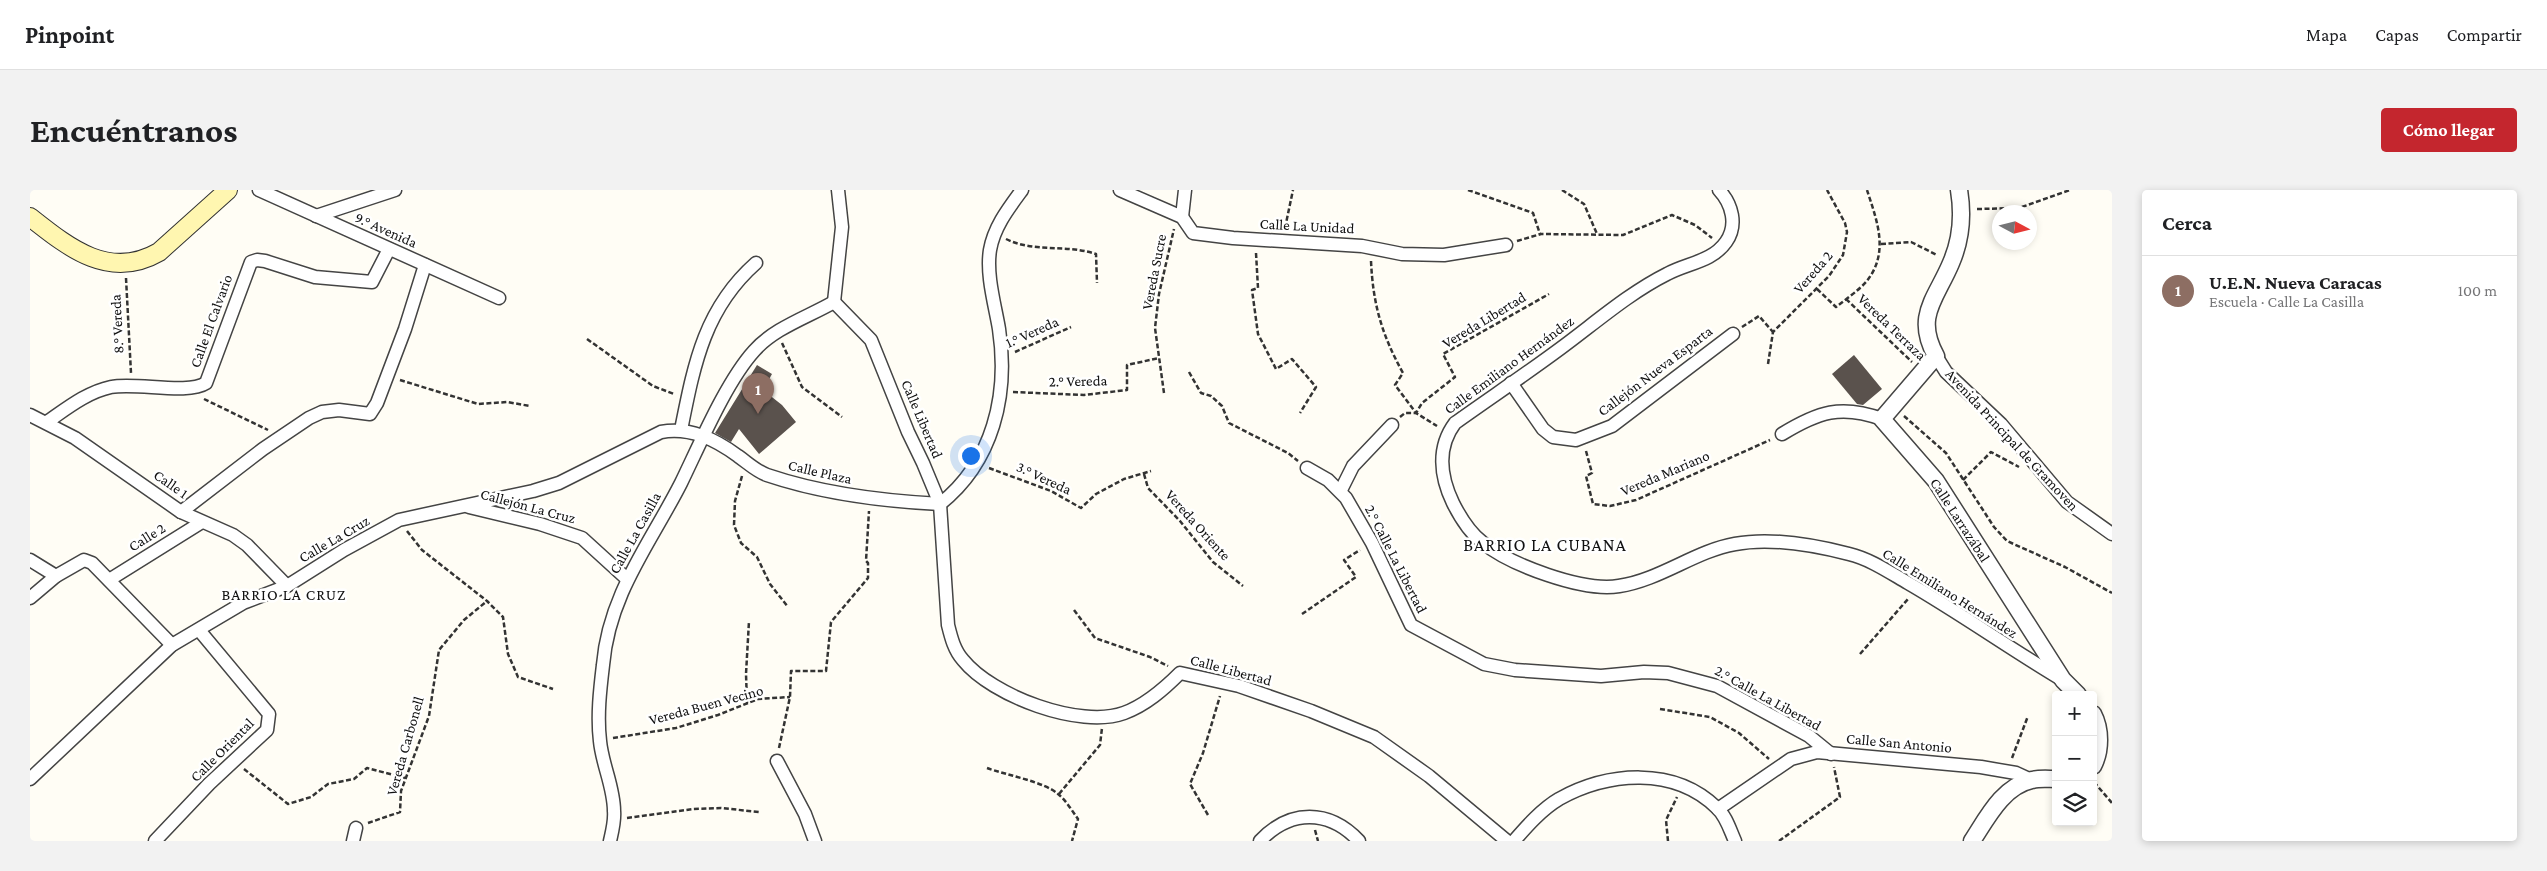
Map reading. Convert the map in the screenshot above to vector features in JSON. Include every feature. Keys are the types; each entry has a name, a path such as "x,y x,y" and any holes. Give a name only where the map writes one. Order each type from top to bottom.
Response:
{"main road":[{"path":"30,217 69,248 83,255 99,260 125,262 148,258 159,252 228,190"}],"street":[{"name":"9.° Avenida","path":"259,190 499,298"},
{"path":"316,216 395,190"},
{"path":"834,302 842,227 838,190"},
{"path":"940,504 957,491 978,464 987,446 1000,391 1002,358 989,252 994,233 1022,190"},
{"name":"Calle La Unidad","path":"1120,190 1180,216 1193,234 1371,248 1402,254 1444,255 1506,245"},
{"path":"1180,216 1185,190"},
{"name":"Calle Emiliano Hernández","path":"1719,190 1730,205 1732,230 1718,252 1700,262 1667,274 1620,304 1455,423 1448,433 1442,449 1446,488 1460,518 1480,541 1498,554 1546,573 1586,585 1619,586 1688,561 1718,547 1754,542 1818,547 1852,554 1871,562 1917,588 2002,644 2063,680"},
{"name":"Avenida Principal de Gramoven","path":"1958,190 1962,209 1958,243 1952,262 1928,307 1925,324 1927,336 1946,372 2000,424 2067,502 2112,534"},
{"path":"1962,209 1965,190"},
{"name":"Calle El Calvario","path":"47,422 92,394 110,387 194,388 206,383 251,262 257,260 266,261 315,277 372,282 389,249"},
{"path":"681,430 700,349 710,321 732,286 756,263"},
{"path":"181,512 309,418 322,412 340,410 370,414 377,403 405,329 425,265"},
{"name":"Calle La Casilla","path":"610,841 613,803 599,739 599,718 604,654 614,610 627,579 667,510 732,383 754,351 778,332 834,302"},
{"name":"Calle Libertad","path":"834,302 871,340 908,432 940,504 948,625 953,644 963,660 979,675 1030,703 1052,711 1090,717 1103,717 1124,713 1144,704 1180,672 1225,683 1311,711 1374,737 1429,776 1506,841"},
{"name":"Callejón Nueva Esparta","path":"1511,383 1543,429 1553,437 1570,440 1583,438 1612,426 1733,334"},
{"path":"1782,434 1817,415 1851,411 1887,413 1936,356"},
{"name":"Calle Larrazábal","path":"1887,413 1936,481 2063,680 2074,691"},
{"name":"Calle 1","path":"30,415 47,422 82,443 181,512 233,535 247,545 287,586"},
{"path":"1341,490 1353,466 1392,425"},
{"name":"Calle La Cruz","path":"30,778 172,645 243,603 287,586 344,550 399,520 533,492 559,483 661,432 681,430 704,436"},
{"name":"Calle Plaza","path":"704,436 764,474 779,479 870,500 940,504"},
{"name":"2.° Calle La Libertad","path":"1307,468 1341,490 1372,543 1411,625 1484,664 1515,670 1601,676 1644,672 1668,673 1701,680 1717,686 1809,736 1831,754"},
{"name":"Callejón La Cruz","path":"464,506 540,524 582,538 627,579"},
{"name":"Calle 2","path":"110,580 202,522"},
{"path":"30,560 56,576"},
{"path":"30,598 56,576 84,560 92,563 110,580 172,645"},
{"name":"Calle Oriental","path":"155,841 209,784 235,762 267,730 270,721 269,714 199,630"},
{"path":"2097,727 2097,749"},
{"name":"Calle San Antonio","path":"1718,808 1791,759 1817,752 1982,767 2007,771 2031,780"},
{"path":"777,761 805,814 815,841"},
{"path":"1514,841 1558,800 1582,788 1607,782 1649,777 1682,784 1718,808 1735,841"},
{"path":"1972,841 2000,800 2013,788 2031,780 2052,779"},
{"path":"1260,841 1270,830 1282,823 1297,817 1312,815 1342,826 1359,841"},
{"path":"353,841 356,828"}],"path":[{"path":"1282,240 1293,190"},
{"path":"1468,190 1533,213 1541,234"},
{"path":"1562,190 1584,204 1597,234"},
{"name":"Vereda 2","path":"1773,332 1839,264 1847,232 1845,223 1826,190"},
{"path":"1816,288 1836,307 1866,282 1879,259 1882,244 1867,190"},
{"path":"1962,209 2019,208 2070,190"},
{"path":"1506,245 1541,234 1623,235 1672,215 1695,225 1722,246"},
{"name":"Vereda Sucre","path":"1164,393 1156,328 1159,294 1180,216"},
{"path":"994,233 1032,249 1052,247 1096,254 1097,283"},
{"path":"1256,240 1258,288 1252,290 1258,334 1276,369 1292,359 1316,387 1300,413"},
{"path":"1882,244 1911,242 1952,262"},
{"path":"1371,248 1372,286 1378,319 1403,373 1395,385 1416,413 1448,433"},
{"name":"8.° Vereda","path":"125,262 132,386"},
{"name":"Vereda Libertad","path":"1416,413 1422,404 1455,377 1443,354 1549,294"},
{"name":"Vereda Terraza","path":"1846,298 1923,372"},
{"name":"Callejón Nueva Esparta","path":"1733,334 1758,316 1773,332"},
{"name":"1.° Vereda","path":"1002,358 1070,327"},
{"path":"778,332 786,356 802,387 842,417"},
{"path":"1768,364 1773,332"},
{"path":"587,339 654,386 687,399"},
{"name":"2.° Vereda","path":"1000,391 1084,395 1127,390 1127,364 1159,358"},
{"path":"1189,372 1201,393 1211,396 1222,406 1229,423 1288,453 1307,468"},
{"path":"387,376 449,397 478,404 507,402 530,406"},
{"path":"194,388 204,400 282,436"},
{"path":"1392,425 1404,413 1416,413"},
{"path":"1887,413 1946,453 1994,527 2007,541 2065,567 2112,593"},
{"name":"Vereda Mariano","path":"1583,438 1592,472 1586,476 1593,504 1610,506 1636,500 1782,434"},
{"path":"1963,480 1991,452 2023,468 2039,468"},
{"path":"746,463 735,501 734,526 741,543 757,557 770,584 788,607"},
{"name":"3.° Vereda","path":"978,464 1051,492 1081,508 1103,490 1124,479 1151,471"},
{"name":"Vereda Oriente","path":"1144,474 1148,488 1180,521 1213,562 1243,586"},
{"path":"777,761 790,697 791,671 806,670 808,673 826,671 831,622 868,578 866,561 870,500"},
{"path":"399,520 422,550 487,601 503,617 508,654 518,677 553,689"},
{"path":"1302,614 1356,577 1344,560 1372,543"},
{"path":"1860,654 1917,588"},
{"name":"Vereda Carbonell","path":"356,828 400,812 401,790 429,716 439,650 464,620 487,601"},
{"path":"1074,610 1095,638 1150,657 1180,672"},
{"path":"748,703 746,674 749,621"},
{"path":"1208,815 1190,784 1203,753 1225,683"},
{"name":"Vereda Buen Vecino","path":"599,739 676,728 758,699 790,697"},
{"path":"1660,709 1710,717 1762,750 1778,768"},
{"path":"2007,771 2028,716"},
{"path":"1058,794 1100,745 1103,717"},
{"path":"1779,841 1840,797 1831,754"},
{"path":"235,762 288,804 310,797 328,784 354,779 367,768 406,778"},
{"path":"987,768 1046,785 1058,794 1078,819 1072,841"},
{"path":"2094,781 2112,803"},
{"path":"1668,841 1666,820 1682,784"},
{"path":"613,820 693,809 721,808 759,812"}],"building":[{"path":"1854,355 1882,389 1863,405 1857,404 1832,374"},
{"path":"757,365 772,374 763,390 782,405 796,422 759,454 739,429 731,442 715,433"}],"place":[{"name":"U.E.N. Nueva Caracas","path":"758,414"}],"district":[{"name":"BARRIO LA CUBANA","path":"1545,545"},
{"name":"BARRIO LA CRUZ","path":"284,594"}]}
